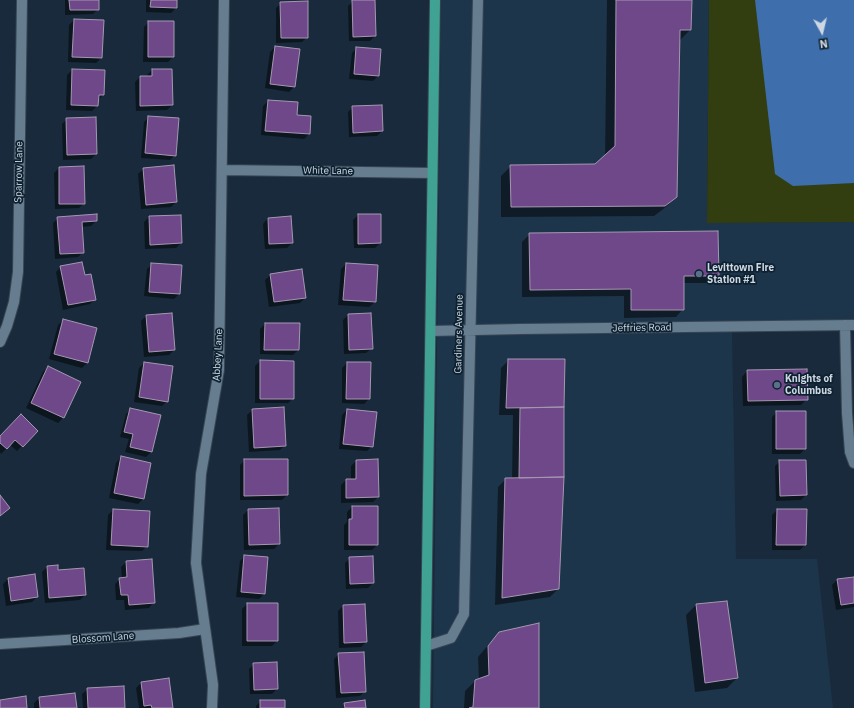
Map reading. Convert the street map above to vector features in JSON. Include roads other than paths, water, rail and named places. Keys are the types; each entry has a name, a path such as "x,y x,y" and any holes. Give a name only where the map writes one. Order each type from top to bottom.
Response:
{"main road":[{"path":"425,708 435,0"}],"street":[{"name":"Sparrow Lane","path":"0,342 7,326 14,302 18,272 22,0"},
{"name":"Abbey Lane","path":"212,708 213,685 196,563 201,474 219,370 223,170 224,0"},
{"name":"Gardiners Avenue","path":"426,646 451,638 464,614 478,0"},
{"name":"White Lane","path":"223,170 432,173"},
{"name":"Jeffries Road","path":"431,331 850,325"},
{"path":"850,325 847,413 850,452 854,463"},
{"name":"Blossom Lane","path":"0,644 179,633 205,629"}],"water":[{"path":"755,0 854,0 854,183 793,186 775,174"}],"place":[{"name":"Levittown Fire Station #1","path":"699,274"},
{"name":"Knights of Columbus","path":"777,385"}]}
